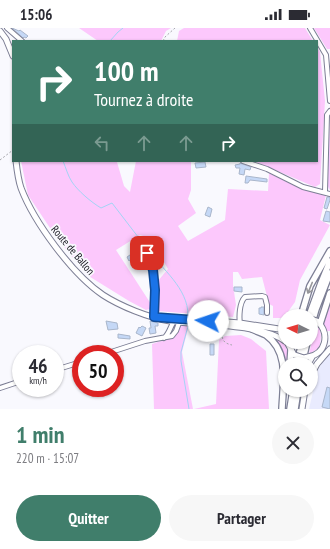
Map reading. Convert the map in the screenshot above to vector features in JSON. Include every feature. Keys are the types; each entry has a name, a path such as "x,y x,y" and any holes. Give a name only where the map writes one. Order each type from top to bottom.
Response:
{"highway":[{"path":"303,309 310,286 330,252"},
{"path":"312,309 330,262"},
{"path":"316,309 330,273"},
{"path":"320,324 330,293"},
{"path":"252,329 265,335 275,344 278,350 285,373 282,409"},
{"path":"292,357 293,353"},
{"path":"290,409 292,397"},
{"path":"295,409 297,397"}],"main road":[{"path":"0,31 6,39 12,54"},
{"name":"Route de Ballon","path":"16,162 21,187 30,208 41,227 64,257 90,284 102,294 131,310 161,320 240,325 278,330"},
{"name":"Route de Ballon","path":"207,323 223,326 240,325 278,336"},
{"path":"320,324 327,331 330,331"},
{"path":"320,324 326,334 325,343"},
{"path":"310,357 319,353 325,343 330,339"},
{"path":"291,349 298,357"},
{"path":"318,363 330,349"},
{"path":"302,409 304,397"}],"street":[{"path":"7,28 21,40"},
{"path":"310,28 317,40"},
{"path":"318,42 326,55 330,101"},
{"path":"325,192 327,115 330,111"},
{"path":"246,162 303,187 330,194"},
{"path":"147,253 153,270 155,290 154,317"},
{"path":"240,325 242,302 246,297 265,297 267,313"},
{"path":"124,348 172,336 174,334 176,321"},
{"path":"207,323 208,335"},
{"path":"0,388 12,384"}],"path":[{"path":"164,40 175,28"},
{"path":"0,160 12,151"},
{"path":"223,326 222,338 225,343 232,345"}],"shaded area":[{"path":"79,28 171,28 166,31 162,40 97,40"},
{"path":"184,28 305,28 312,40 177,40 179,31"},
{"path":"314,28 330,28 330,49 327,49"},
{"path":"318,49 320,52 325,101 320,184 315,187 256,162 318,162"},
{"path":"330,117 330,190 327,185"},
{"path":"21,162 117,162 124,186 130,192 136,162 191,162 191,190 188,199 196,213 178,226 188,241 225,220 228,189 268,191 269,173 304,189 326,195 320,220 330,225 300,280 295,302 290,309 278,309 278,318 273,318 273,306 269,304 262,277 242,279 238,272 233,272 236,305 233,317 157,311 157,282 168,269 150,238 140,235 116,250 151,304 150,309 146,310 87,275 56,237 28,195"},
{"path":"330,300 330,331 327,331 324,329 321,319"},
{"path":"183,325 189,325 182,352 193,409 154,409 152,344 173,337"},
{"path":"318,327 321,332 318,349"},
{"path":"241,335 251,339 266,351 269,409 194,409 216,404 219,340 225,336"},
{"path":"275,338 278,339 278,349 274,340"},
{"path":"278,349 287,349 288,357 282,357"},
{"path":"310,349 317,349 309,354"},
{"path":"330,354 330,409 309,409 312,397 318,397 318,370"}],"building":[{"path":"12,28 19,31 20,30 28,36 23,38"},
{"path":"205,162 206,167 196,168 195,163"},
{"path":"240,163 251,167 250,170 245,169 244,175 239,174 240,168 236,168 235,165"},
{"path":"246,176 267,179 267,182 250,180 248,183 245,183"},
{"path":"327,197 330,197 330,200 327,209 324,208"},
{"path":"208,207 212,209 210,217 205,215"},
{"path":"326,211 330,212 330,222 323,221"},
{"path":"143,246 151,246 129,261 127,257"},
{"path":"234,287 242,287 242,292 234,291"},
{"path":"264,307 264,315 259,314 259,308"},
{"path":"106,321 117,323 118,329 108,330"},
{"path":"150,321 158,323 158,326 155,326 156,333 150,334"},
{"path":"142,326 146,328 142,336 136,333 139,327 140,328"},
{"path":"192,327 204,328 204,331 192,331"},
{"path":"118,334 130,336 130,339 118,338"},
{"path":"210,344 214,344 214,355 210,355"},
{"path":"327,387 330,388 330,409 322,407"}],"waterway":[{"path":"111,40 123,28"},
{"path":"63,162 68,175 78,189 89,200 101,208 112,203 145,246"},
{"path":"147,249 173,279 184,296 188,315"},
{"path":"188,326 181,352 181,361 189,409"}],"route":[{"path":"147,253 153,270 155,290 154,317 208,321"}]}
